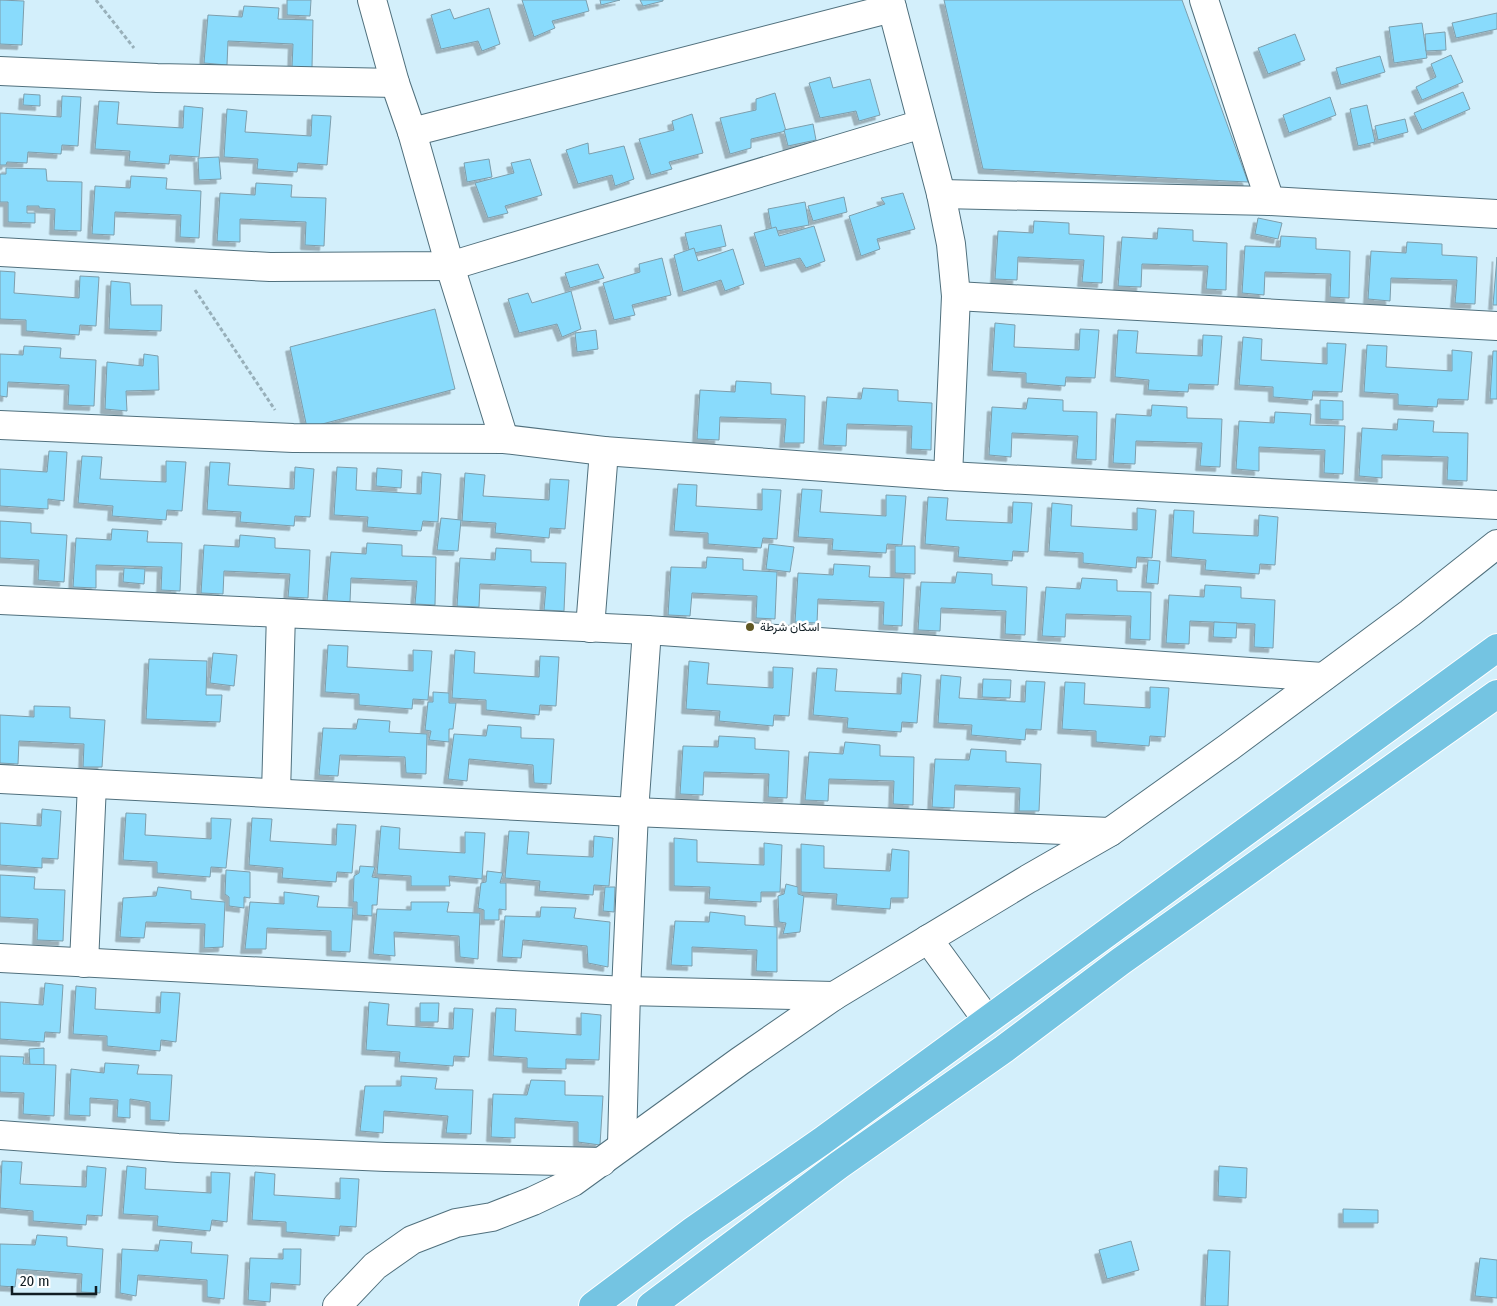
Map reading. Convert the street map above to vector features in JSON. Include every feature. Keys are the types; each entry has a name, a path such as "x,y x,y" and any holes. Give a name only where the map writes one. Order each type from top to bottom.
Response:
{"highway":[{"path":"592,1306 694,1230 822,1141 1497,648"},
{"path":"651,1306 839,1165 1004,1048 1121,961 1497,694"}],"street":[{"path":"372,0 450,266 504,439"},
{"path":"1209,1 1270,201"},
{"path":"412,132 891,4 951,244 956,296 948,476"},
{"path":"0,71 157,78 395,83"},
{"path":"0,252 270,267 450,266 922,124"},
{"path":"940,194 1270,201 1497,214"},
{"path":"956,296 1497,326"},
{"path":"0,425 293,438 504,439 604,450 948,476 1497,505"},
{"path":"590,628 604,450"},
{"path":"337,1306 375,1266 412,1240 456,1223 492,1217 533,1201 573,1182 602,1162 622,1145 834,996 1110,832 1229,747 1410,613 1497,544"},
{"path":"0,600 647,630 1323,677"},
{"path":"276,793 281,613"},
{"path":"622,1145 626,991 634,812 647,630"},
{"path":"0,778 634,812 1110,832"},
{"path":"84,963 92,784"},
{"path":"928,939 987,1020"},
{"path":"0,958 626,991 834,996"},
{"path":"0,1134 218,1150 386,1157 602,1162"}],"path":[{"path":"96,0 157,78"},
{"path":"176,261 293,438"}],"building":[{"path":"0,0 24,1 22,45 0,44"},
{"path":"287,0 311,0 310,16 287,15"},
{"path":"522,0 586,0 589,11 552,21 555,28 534,37"},
{"path":"600,0 620,0 601,5"},
{"path":"640,0 663,0 663,1 643,6"},
{"path":"944,0 1182,0 1248,182 983,169"},
{"path":"244,6 279,8 278,19 313,20 312,68 292,67 293,44 228,41 227,65 204,63 208,15 242,17"},
{"path":"489,8 500,44 482,51 478,41 441,49 431,15 450,9 454,19"},
{"path":"1497,13 1497,29 1456,38 1452,23"},
{"path":"1422,23 1427,58 1394,63 1389,27"},
{"path":"1445,32 1446,50 1426,51 1425,34"},
{"path":"1295,34 1305,60 1268,74 1258,48"},
{"path":"1451,55 1463,82 1422,100 1416,87 1436,77 1431,64"},
{"path":"1380,56 1385,72 1341,85 1336,68"},
{"path":"830,77 833,88 870,79 880,115 859,121 856,111 820,118 809,83"},
{"path":"1463,92 1470,109 1422,130 1414,113"},
{"path":"775,93 786,131 751,139 751,148 730,154 720,118 756,110 756,99"},
{"path":"24,94 40,95 40,106 23,105"},
{"path":"62,96 81,97 78,146 62,145 61,154 28,152 27,163 7,162 6,165 0,165 0,113 61,117"},
{"path":"1330,97 1336,115 1289,133 1283,115"},
{"path":"99,101 119,102 117,124 183,128 184,106 203,108 199,157 170,155 169,164 129,161 130,151 95,149"},
{"path":"1367,105 1375,142 1358,146 1350,109"},
{"path":"227,109 247,111 245,132 311,136 312,115 331,116 327,165 298,163 297,172 257,169 258,159 224,157"},
{"path":"692,114 703,153 669,162 672,169 651,175 639,139 674,130 672,121"},
{"path":"1405,119 1408,132 1378,140 1375,126"},
{"path":"813,124 816,140 788,146 784,130"},
{"path":"588,143 589,154 624,146 634,179 615,186 612,175 578,184 566,150"},
{"path":"219,157 221,179 199,180 198,158"},
{"path":"489,159 492,177 467,182 464,163"},
{"path":"530,159 542,195 505,206 508,213 488,218 475,183 514,173 511,163"},
{"path":"6,168 46,169 47,181 82,182 81,231 54,230 55,209 39,208 39,206 27,206 27,213 35,213 35,223 8,222 8,202 0,202 0,174 6,174"},
{"path":"131,176 167,178 166,189 201,191 199,238 180,237 181,215 115,212 114,235 92,234 95,186 130,188"},
{"path":"256,183 292,185 291,197 326,198 324,246 305,245 306,222 240,219 240,242 217,241 220,193 255,195"},
{"path":"903,193 915,229 877,239 880,249 861,256 849,216 885,204 881,198"},
{"path":"844,197 847,212 813,221 808,206"},
{"path":"805,202 809,225 772,232 768,209"},
{"path":"1258,218 1282,223 1278,239 1255,234"},
{"path":"1034,221 1069,223 1069,234 1104,236 1102,283 1082,282 1084,260 1018,257 1017,280 995,279 998,231 1033,233"},
{"path":"721,225 726,246 690,254 685,233"},
{"path":"814,226 825,261 806,268 800,258 765,267 754,233 776,227 779,236"},
{"path":"1158,228 1193,230 1193,241 1227,243 1226,290 1206,289 1208,266 1142,264 1141,287 1118,286 1122,237 1157,239"},
{"path":"1281,236 1316,238 1316,249 1350,251 1349,298 1330,297 1331,274 1265,272 1264,295 1242,293 1245,246 1280,247"},
{"path":"1407,242 1442,244 1442,255 1477,257 1475,304 1455,303 1457,280 1391,278 1390,301 1368,299 1371,251 1406,253"},
{"path":"694,248 698,261 733,249 744,284 725,291 721,280 683,292 674,255"},
{"path":"1497,257 1497,305 1493,305"},
{"path":"662,258 671,295 632,305 635,315 614,320 603,283 640,272 639,264"},
{"path":"598,264 604,278 570,288 565,273"},
{"path":"0,271 15,272 14,293 79,298 80,276 99,277 96,326 80,325 79,335 26,331 26,320 0,319"},
{"path":"111,281 130,283 131,305 162,305 161,331 109,329"},
{"path":"571,291 581,329 562,337 557,324 519,333 508,299 528,293 532,303"},
{"path":"435,309 455,389 307,428 290,347"},
{"path":"995,323 1015,325 1014,347 1079,350 1080,329 1099,330 1095,378 1066,377 1065,386 1026,383 1026,373 992,371"},
{"path":"596,330 598,349 577,352 575,333"},
{"path":"1118,330 1138,331 1136,353 1202,356 1203,335 1222,336 1218,385 1189,384 1188,392 1148,390 1149,380 1115,377"},
{"path":"1243,337 1262,339 1261,360 1327,364 1327,343 1346,344 1342,392 1313,391 1312,400 1273,397 1273,387 1239,385"},
{"path":"1367,345 1387,346 1386,367 1452,371 1452,350 1472,352 1468,400 1438,399 1437,407 1398,405 1398,394 1364,392"},
{"path":"24,346 61,348 60,358 96,360 94,406 68,405 69,385 8,382 7,397 0,396 0,354 23,355"},
{"path":"1493,351 1497,351 1497,399 1490,399"},
{"path":"144,354 158,356 159,390 126,391 127,411 105,409 107,362 143,366"},
{"path":"736,381 771,383 771,394 805,396 804,443 784,443 786,419 720,417 719,440 697,439 700,390 735,392"},
{"path":"863,388 898,390 898,401 932,403 931,450 911,449 912,426 847,424 846,446 823,445 827,397 861,399"},
{"path":"1028,398 1063,400 1063,411 1097,412 1096,460 1076,459 1078,436 1012,433 1011,457 989,455 992,407 1026,409"},
{"path":"1320,400 1343,401 1343,420 1320,419"},
{"path":"1152,405 1187,407 1187,418 1222,419 1220,467 1200,466 1202,443 1136,441 1135,464 1113,463 1116,414 1151,416"},
{"path":"1275,412 1311,414 1310,425 1345,426 1343,474 1324,473 1325,450 1259,447 1259,471 1236,469 1239,421 1274,423"},
{"path":"1398,419 1434,421 1433,432 1468,433 1467,481 1447,480 1448,457 1382,455 1382,478 1359,476 1362,428 1397,430"},
{"path":"49,451 67,452 64,501 48,499 48,509 0,506 0,469 47,472"},
{"path":"82,456 102,457 100,479 166,482 166,461 186,462 182,511 167,510 166,520 112,516 113,506 78,503"},
{"path":"210,462 230,463 228,485 294,489 295,467 314,469 310,517 295,516 294,526 240,522 241,512 207,510"},
{"path":"337,467 357,468 356,490 421,494 422,472 441,474 438,522 423,521 421,531 367,527 368,517 334,515"},
{"path":"377,468 402,470 401,488 376,486"},
{"path":"465,473 485,475 483,496 549,500 550,479 569,480 565,529 550,528 549,538 495,533 496,523 462,521"},
{"path":"678,484 697,485 696,506 762,510 762,489 781,490 777,539 763,538 761,548 708,544 708,533 674,531"},
{"path":"802,489 822,490 820,512 886,516 886,495 906,496 902,545 887,544 886,553 832,550 833,539 798,537"},
{"path":"928,497 948,498 946,520 1012,523 1013,502 1032,503 1028,552 1013,551 1012,561 958,557 959,547 925,544"},
{"path":"1052,503 1072,505 1071,526 1137,530 1137,508 1156,510 1152,558 1137,557 1136,568 1083,563 1083,553 1049,551"},
{"path":"1174,510 1194,511 1193,533 1258,536 1259,515 1278,517 1275,565 1260,564 1259,574 1205,570 1206,560 1171,557"},
{"path":"441,518 461,520 458,551 437,550"},
{"path":"0,521 31,523 31,533 67,535 64,582 38,580 39,560 0,558"},
{"path":"112,529 148,531 147,542 182,543 180,591 161,590 162,567 96,565 96,588 73,587 76,538 111,540"},
{"path":"240,535 275,538 275,548 310,550 308,598 288,597 290,574 224,571 223,594 201,593 204,545 239,547"},
{"path":"367,543 402,545 402,556 436,557 435,605 415,604 417,581 351,578 350,602 327,601 331,552 366,554"},
{"path":"769,544 794,547 790,572 766,569"},
{"path":"895,546 915,546 915,574 895,573"},
{"path":"496,548 531,550 531,562 566,563 564,611 544,610 546,587 480,584 479,607 457,606 460,558 495,560"},
{"path":"707,557 743,559 743,570 777,572 775,619 756,618 757,596 692,593 690,616 668,615 671,567 706,568"},
{"path":"1148,560 1160,561 1158,584 1146,583"},
{"path":"834,564 870,566 869,577 904,578 902,626 883,625 884,602 818,599 817,623 795,622 798,573 833,575"},
{"path":"124,568 145,569 144,584 123,582"},
{"path":"957,572 992,574 992,585 1027,587 1025,635 1005,634 1006,611 941,608 940,631 918,630 921,582 955,583"},
{"path":"1082,578 1117,580 1117,591 1151,592 1150,640 1130,639 1131,616 1066,614 1065,637 1042,636 1046,587 1080,589"},
{"path":"1205,585 1241,587 1241,598 1275,600 1273,648 1254,647 1255,624 1190,621 1189,644 1166,643 1169,595 1204,597"},
{"path":"1214,622 1237,623 1236,638 1213,637"},
{"path":"328,645 348,646 347,667 413,671 413,650 432,651 428,700 413,699 412,709 359,705 359,694 325,692"},
{"path":"455,650 475,652 474,673 539,677 540,656 559,657 556,706 540,705 539,715 486,710 486,700 452,698"},
{"path":"213,653 237,655 234,686 210,683"},
{"path":"149,659 207,661 206,695 222,695 220,722 146,719"},
{"path":"689,661 709,663 707,684 773,688 773,667 793,668 789,716 774,715 773,726 719,721 720,711 686,709"},
{"path":"817,668 837,669 835,691 901,694 902,673 921,675 917,723 902,722 901,732 847,728 848,718 813,715"},
{"path":"941,675 961,677 959,698 1025,702 1026,681 1045,682 1041,730 1026,729 1025,740 971,735 972,725 938,723"},
{"path":"983,679 1011,680 1010,698 982,697"},
{"path":"1065,682 1085,683 1084,704 1150,708 1150,687 1169,688 1165,737 1150,736 1149,746 1096,742 1096,731 1062,729"},
{"path":"433,692 449,693 449,703 456,703 453,729 449,729 449,742 429,740 431,731 425,730 428,702 433,702"},
{"path":"34,706 70,707 70,718 105,720 102,767 83,767 84,744 19,741 18,764 0,763 0,715 34,717"},
{"path":"358,719 390,721 389,732 427,734 426,774 406,773 405,757 340,755 338,776 319,775 323,728 356,729"},
{"path":"488,725 521,727 521,738 554,739 551,784 534,783 533,765 469,759 467,781 448,779 454,734 486,736"},
{"path":"719,736 755,738 755,749 789,751 787,798 768,797 769,774 704,772 703,795 680,794 683,746 718,747"},
{"path":"845,742 880,745 880,756 914,757 913,805 893,804 894,781 829,779 828,801 805,800 809,752 843,754"},
{"path":"971,749 1006,751 1006,762 1041,764 1039,811 1019,811 1020,788 955,785 954,808 932,807 935,759 969,760"},
{"path":"42,809 61,811 58,859 42,858 42,868 0,865 0,823 41,826"},
{"path":"126,813 146,814 145,835 211,839 211,818 231,819 226,868 211,867 210,877 157,873 157,862 123,860"},
{"path":"252,818 272,819 270,841 336,845 337,824 356,825 352,873 337,872 336,882 282,878 283,868 249,865"},
{"path":"381,826 400,828 399,849 465,853 465,832 485,833 482,879 449,876 450,886 411,886 411,876 377,874"},
{"path":"509,831 529,832 527,854 593,857 594,836 613,838 609,886 594,885 593,895 539,891 540,881 505,878"},
{"path":"674,838 697,840 697,862 764,865 764,843 782,845 780,892 761,892 761,902 709,899 710,887 674,886"},
{"path":"801,844 824,846 824,868 890,871 892,849 909,851 908,898 891,898 890,909 836,905 837,894 801,892"},
{"path":"360,866 375,867 372,877 379,878 377,905 372,905 372,916 357,915 357,902 353,902 354,876 359,873"},
{"path":"226,870 250,872 250,898 244,897 244,908 229,906 229,897 225,894"},
{"path":"487,871 503,873 500,883 506,883 506,910 499,909 499,920 484,920 484,910 478,908 481,883 486,882"},
{"path":"0,875 35,877 34,889 65,890 63,941 37,940 38,919 0,917"},
{"path":"786,884 798,887 798,894 804,896 800,932 783,934 786,923 779,922 778,896 784,894"},
{"path":"158,887 191,891 191,899 225,902 223,947 204,948 205,924 146,922 144,938 120,937 123,898 156,896"},
{"path":"605,887 615,887 614,912 603,911"},
{"path":"284,892 319,896 317,907 353,908 350,952 331,951 331,931 267,928 266,949 245,949 250,902 284,904"},
{"path":"411,902 449,902 447,912 480,913 478,959 460,957 459,936 394,932 395,956 373,954 377,909 411,910"},
{"path":"541,907 576,908 574,918 610,922 608,967 588,963 587,946 523,940 521,958 502,957 505,916 540,917"},
{"path":"710,912 745,916 745,925 777,927 777,972 756,971 757,950 692,947 692,966 671,965 675,921 709,922"},
{"path":"45,983 63,985 60,1033 45,1032 44,1042 0,1039 0,1002 43,1005"},
{"path":"76,986 96,988 95,1009 160,1013 161,992 180,993 176,1042 161,1040 160,1051 107,1046 107,1036 73,1034"},
{"path":"369,1002 389,1004 387,1025 453,1029 454,1008 473,1009 469,1057 454,1056 453,1066 399,1062 400,1052 366,1050"},
{"path":"420,1003 439,1003 438,1022 420,1022"},
{"path":"496,1008 516,1009 515,1031 581,1035 581,1013 601,1015 599,1060 566,1059 566,1069 527,1068 527,1058 493,1056"},
{"path":"44,1048 44,1066 30,1066 29,1049"},
{"path":"0,1056 24,1057 23,1064 56,1065 54,1116 23,1114 24,1093 0,1092"},
{"path":"105,1063 139,1065 137,1074 172,1075 169,1121 150,1120 150,1102 130,1099 130,1118 117,1117 118,1100 90,1098 90,1116 69,1115 71,1069 104,1073"},
{"path":"401,1076 437,1078 435,1089 473,1090 471,1134 446,1133 448,1116 384,1111 383,1133 360,1131 365,1086 401,1086"},
{"path":"531,1080 565,1081 565,1095 603,1096 600,1145 578,1142 578,1122 515,1118 515,1138 491,1137 493,1094 527,1095"},
{"path":"2,1161 22,1162 20,1184 86,1187 87,1166 106,1168 102,1216 87,1215 86,1225 33,1221 33,1211 0,1208"},
{"path":"127,1166 146,1168 145,1189 211,1193 211,1172 230,1173 227,1222 212,1220 210,1231 157,1226 158,1216 123,1214"},
{"path":"1219,1166 1247,1168 1246,1198 1218,1196"},
{"path":"255,1172 275,1174 274,1195 340,1199 340,1178 359,1179 356,1227 340,1226 339,1236 286,1232 286,1222 252,1220"},
{"path":"1343,1209 1378,1210 1378,1223 1343,1223"},
{"path":"37,1235 67,1237 67,1246 103,1249 100,1293 81,1292 82,1274 17,1269 15,1287 0,1286 0,1244 35,1245"},
{"path":"160,1240 192,1242 191,1253 228,1255 224,1299 207,1297 207,1280 138,1275 136,1296 120,1293 122,1249 158,1251"},
{"path":"1131,1241 1139,1270 1107,1279 1099,1250"},
{"path":"283,1249 301,1249 300,1285 271,1283 270,1302 248,1300 250,1258 283,1259"},
{"path":"1208,1250 1230,1251 1228,1306 1205,1306"},
{"path":"1480,1258 1497,1260 1497,1298 1475,1296"}],"place":[{"name":"اسكان شرطة","path":"750,627"}]}
